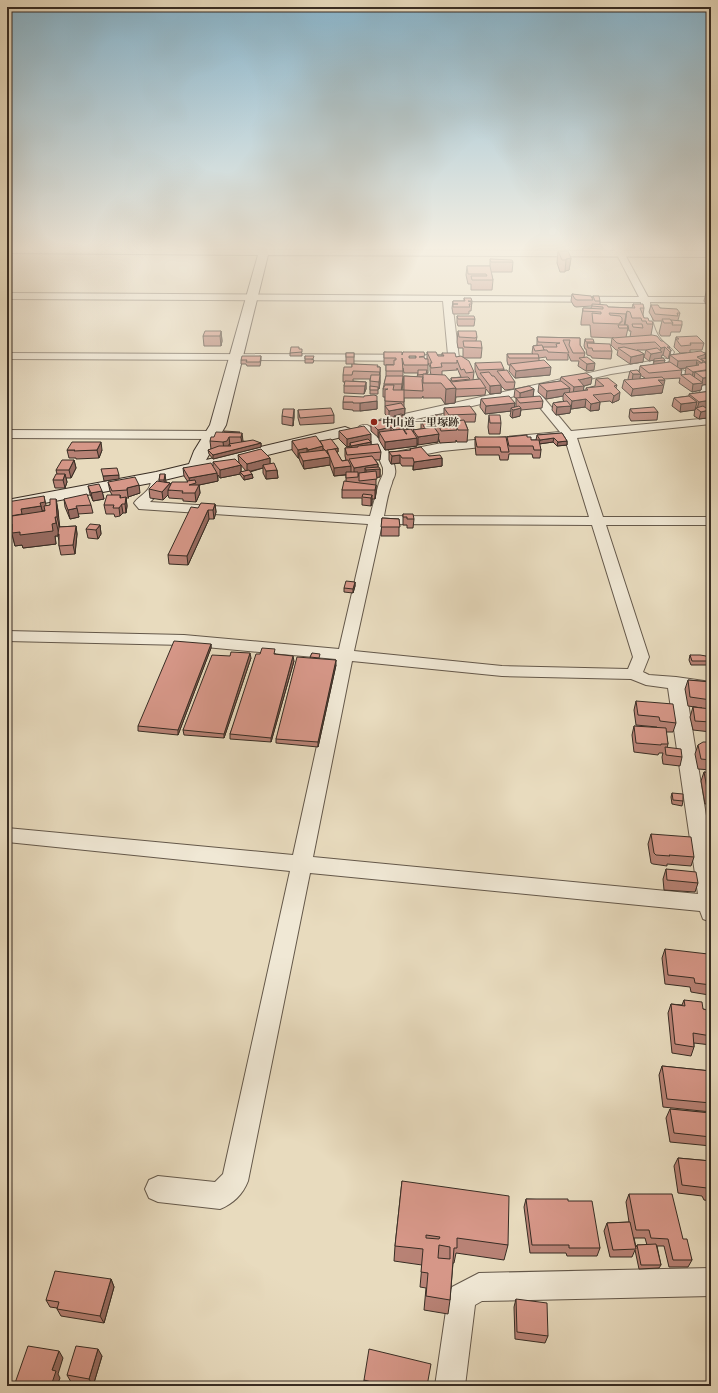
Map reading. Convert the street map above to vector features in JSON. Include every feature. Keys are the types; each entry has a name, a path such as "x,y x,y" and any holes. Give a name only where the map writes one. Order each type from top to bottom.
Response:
{"main road":[{"path":"197,467 196,461 206,444 214,435 247,314"},
{"path":"7,505 156,477 345,432"}],"street":[{"path":"7,356 454,358 449,314"},
{"path":"646,314 646,319 660,345 679,359"},
{"path":"345,432 611,371 662,361 711,355"},
{"path":"662,361 711,394"},
{"path":"531,389 568,434 641,657 634,674"},
{"path":"385,457 413,454 442,447 711,421"},
{"path":"158,1189 220,1196 235,1181 345,655 375,520 389,473 385,457 375,440 364,428"},
{"path":"7,434 214,435"},
{"path":"156,477 158,481 157,487 141,503 144,506 375,520 711,521"},
{"path":"7,636 155,638 502,671 634,674 646,680 676,682 711,687"},
{"path":"7,835 302,863 710,907 703,819 685,746 676,682"},
{"path":"685,746 705,748"},
{"path":"450,1386 462,1297 479,1287 711,1282"}],"building":[{"path":"592,314 610,314 620,316 622,318 622,322 620,322 620,324 593,323"},
{"path":"631,314 642,314 644,318 648,318 653,324 647,324 646,321 642,321 641,318 632,318"},
{"path":"655,314 677,314 678,316"},
{"path":"457,316 474,316 475,319 458,319"},
{"path":"662,319 670,319 673,323 664,323"},
{"path":"671,320 682,321 682,325 672,325 673,323"},
{"path":"632,324 642,324 643,328 633,327"},
{"path":"618,325 627,325 628,328 619,328"},
{"path":"205,331 221,331 220,336 203,336"},
{"path":"458,331 476,331 477,337 459,337"},
{"path":"652,335 657,336 661,341 670,347 667,347 671,350 670,352 665,347 661,348 655,342 622,344 617,343 612,338"},
{"path":"697,336 704,343 690,343 691,345 681,346 676,339 679,339 676,337"},
{"path":"537,337 580,338 580,345 585,353 573,353 569,345 570,340 563,340 569,353 548,352 547,350 544,350 543,347 557,347 556,344 560,343 538,342"},
{"path":"585,339 593,339 594,342 586,342"},
{"path":"463,341 481,341 482,348 464,347"},
{"path":"587,343 610,344 612,351 593,351 592,348 588,348"},
{"path":"542,345 544,350 535,351 533,346"},
{"path":"291,347 299,347 299,349 302,349 302,352 290,353"},
{"path":"624,347 644,354 631,357 618,348"},
{"path":"657,348 662,352 651,354 646,350"},
{"path":"701,351 706,354 697,357 703,361 702,363 697,360 678,361 670,355"},
{"path":"384,352 402,352 402,355 403,352 424,352 425,356 419,357 428,359 428,365 404,365 402,358 403,371 386,371 386,365 394,365 394,360 396,360 396,358 384,358","holes":["409,356 416,356 416,358 409,358"]},
{"path":"427,352 436,352 438,356 444,356 442,353 455,353 456,357 461,356 469,361 474,372 466,373 464,369 461,370 457,360 457,363 441,363 442,367 431,368 430,363 432,363"},
{"path":"346,353 354,353 354,357 346,357"},
{"path":"507,354 538,354 539,358 509,358"},
{"path":"242,356 261,356 260,362 246,362 247,360 241,360"},
{"path":"305,356 314,356 313,359 305,359"},
{"path":"587,357 595,363 587,364 579,358"},
{"path":"663,358 665,360 654,361 654,359"},
{"path":"711,358 711,363 707,363 701,359"},
{"path":"544,360 551,367 516,371 510,364"},
{"path":"501,362 504,369 479,370 475,363"},
{"path":"670,362 682,370 649,373 640,366"},
{"path":"704,362 711,367 711,369 693,372 686,367 699,365 696,363"},
{"path":"352,364 378,365 377,367 380,367 380,372 353,371 352,375 343,375 344,367 352,367"},
{"path":"418,370 427,370 426,374 418,375"},
{"path":"507,370 515,382 506,382 497,371"},
{"path":"637,370 641,374 633,374 630,371"},
{"path":"711,370 711,377 703,378 695,372"},
{"path":"489,372 501,385 490,386 480,373"},
{"path":"586,373 592,377 578,379 584,386 574,387 561,377"},
{"path":"423,374 445,375 456,388 446,389 441,383 423,383"},
{"path":"690,374 703,383 693,384 681,375"},
{"path":"371,375 380,375 379,382 370,381"},
{"path":"386,376 403,376 402,384 384,384"},
{"path":"404,376 423,377 423,391 404,390"},
{"path":"468,377 470,379 452,381 451,378"},
{"path":"662,377 665,380 658,380 663,385 633,389 624,380"},
{"path":"608,378 617,385 614,386 620,392 614,396 611,393 593,395 600,402 591,404 586,399 572,401 564,393 604,386 596,379"},
{"path":"480,379 486,388 456,389 451,382"},
{"path":"345,381 366,382 365,386 344,386"},
{"path":"561,381 570,388 547,391 539,384"},
{"path":"385,385 394,385 393,390 404,390 404,402 385,401 385,390 388,389 383,389"},
{"path":"370,386 378,387 378,390 370,390"},
{"path":"529,386 534,389 520,393 515,389"},
{"path":"711,391 711,400 699,402 689,394"},
{"path":"374,395 377,396 377,401 360,403 343,402 344,396 364,397"},
{"path":"509,396 515,403 486,406 481,399"},
{"path":"540,396 543,401 520,403 516,398"},
{"path":"689,396 697,402 681,404 674,398"},
{"path":"567,401 571,406 557,407 553,403"},
{"path":"401,403 405,408 389,411 385,406"},
{"path":"470,406 476,414 449,415 444,408"},
{"path":"519,406 521,408 513,410 511,408"},
{"path":"703,406 709,410 701,412 696,408"},
{"path":"654,407 658,412 633,413 630,409"},
{"path":"331,408 334,415 300,418 298,410"},
{"path":"283,409 294,409 293,418 282,416"},
{"path":"401,414 404,415 397,417 394,416"},
{"path":"435,415 442,415 444,420 453,419 457,430 441,431"},
{"path":"489,415 500,415 501,423 490,423"},
{"path":"392,417 401,424 406,423 414,427 394,430 391,427 378,430 371,423"},
{"path":"433,419 436,426 424,427 421,420"},
{"path":"464,420 468,430 458,430 454,421"},
{"path":"364,426 371,434 347,439 339,431"},
{"path":"434,427 439,434 418,437 413,430"},
{"path":"403,429 407,434 404,430 411,429 417,438 385,442 379,432"},
{"path":"224,431 240,432 239,433"},
{"path":"216,432 242,433 241,437 229,437 227,441 223,442 210,441 211,437 214,437"},
{"path":"562,433 567,441 558,442 554,438 540,440 537,435"},
{"path":"527,435 527,437 531,437 531,440 539,440 541,450 534,450 533,446 509,446 507,437"},
{"path":"316,436 323,446 308,450 307,448 298,450 292,441"},
{"path":"475,437 506,437 509,452 501,452 500,447 477,447"},
{"path":"331,439 338,448 326,451 320,441"},
{"path":"368,439 371,442 351,446 350,443"},
{"path":"253,440 261,443 213,455 208,450 219,446 231,446 229,444"},
{"path":"72,442 101,442 97,450 67,450"},
{"path":"378,444 381,452 347,455 345,448 358,447"},
{"path":"421,447 429,456 440,455 442,458 414,462 413,458 402,458 400,455 392,456 389,452 411,450 410,449"},
{"path":"261,449 270,458 247,464 238,455"},
{"path":"335,449 342,461 348,460 351,466 334,468 327,450"},
{"path":"325,450 330,457 303,461 299,453"},
{"path":"372,456 378,464 354,468 349,459"},
{"path":"235,459 241,465 220,470 213,462"},
{"path":"62,460 74,460 69,470 56,470"},
{"path":"211,463 217,473 189,478 183,468"},
{"path":"274,463 277,470 266,471 263,465"},
{"path":"379,467 380,469 366,470 365,468"},
{"path":"117,468 119,475 103,476 101,469"},
{"path":"249,470 252,474 244,476 240,472"},
{"path":"376,471 377,479 359,481 359,473"},
{"path":"346,472 358,472 358,477 346,478"},
{"path":"56,474 65,474 63,480 53,480"},
{"path":"160,474 165,474 164,480 159,480"},
{"path":"135,477 139,485 127,488 127,490 112,491 108,482"},
{"path":"195,480 196,483 189,485 199,485 195,493 182,493 183,491 168,490 172,482 188,482 187,481"},
{"path":"157,481 170,483 162,492 149,489"},
{"path":"344,481 376,485 375,490 342,490"},
{"path":"99,484 102,491 91,493 88,486"},
{"path":"87,494 91,505 76,506 77,508 68,510 64,499"},
{"path":"363,494 372,495 371,498 362,497"},
{"path":"107,495 120,495 120,498 126,497 125,504 122,504 119,508 113,508 114,505 104,505"},
{"path":"44,496 45,502 40,503 41,506 21,509 22,514 10,516 10,512 7,513 7,502"},
{"path":"50,499 56,499 57,517 55,517 56,523 52,524 53,531 20,535 20,532 12,533 12,516 45,511 44,506 50,505"},
{"path":"201,503 215,504 213,510 208,510 187,556 168,555 191,507 198,508"},
{"path":"403,514 413,514 414,519 407,519 407,517 403,517"},
{"path":"382,518 399,519 400,527 381,527"},
{"path":"7,524 12,524 12,530 7,531"},
{"path":"90,524 100,525 96,530 86,529"},
{"path":"76,526 73,545 59,546 59,527"},
{"path":"346,581 355,582 353,589 344,588"},
{"path":"174,641 211,644 178,730 138,726"},
{"path":"262,648 275,649 274,654 293,656 271,738 230,734 256,654 260,654"},
{"path":"231,652 250,653 224,734 183,730 212,655 230,656"},
{"path":"312,653 320,654 319,658 310,657"},
{"path":"690,655 706,656 708,661 692,661"},
{"path":"297,657 336,660 318,742 276,739"},
{"path":"688,680 711,682 711,700 690,697"},
{"path":"636,701 673,704 676,723 660,721 659,717 638,715"},
{"path":"693,707 711,709 711,722 695,721"},
{"path":"634,726 666,728 668,744 661,745 636,743"},
{"path":"703,742 711,742 711,760 701,759 698,745"},
{"path":"665,747 681,749 682,757 666,755"},
{"path":"704,772 711,773 711,795 708,794"},
{"path":"672,793 683,794 683,801 673,800"},
{"path":"651,834 691,837 694,857 656,855 654,853"},
{"path":"666,869 696,872 698,883 667,880"},
{"path":"665,949 708,954 711,985 695,983 694,978 668,975"},
{"path":"684,1000 702,1002 703,1009 711,1011 711,1036 693,1033 694,1047 675,1044 671,1004 685,1006"},
{"path":"662,1066 711,1071 711,1103 667,1099"},
{"path":"670,1109 711,1113 711,1137 674,1133"},
{"path":"678,1158 711,1161 711,1192 708,1192 707,1188 682,1185"},
{"path":"402,1181 509,1196 508,1245 457,1238 457,1248 454,1248 450,1300 426,1296 428,1273 421,1272 423,1249 395,1246","holes":["426,1235 440,1237 439,1239 426,1238","439,1245 450,1247 450,1259 438,1258"]},
{"path":"629,1194 672,1194 683,1239 687,1239 692,1260 673,1260 668,1239 651,1238 649,1230 636,1230"},
{"path":"526,1199 568,1199 568,1201 592,1201 600,1248 569,1248 569,1245 532,1245"},
{"path":"630,1222 636,1249 613,1250 607,1223"},
{"path":"656,1244 661,1265 641,1265 637,1245"},
{"path":"55,1271 111,1279 100,1316 57,1309 59,1302 46,1300"},
{"path":"516,1299 547,1303 548,1336 517,1332"},
{"path":"28,1346 59,1351 52,1370 56,1371 51,1386 14,1386"},
{"path":"76,1346 98,1349 89,1379 67,1375"},
{"path":"369,1349 431,1364 427,1386 382,1386 383,1385 364,1380"}],"place":[{"name":"中山道一里塚跡","path":"374,422"}]}
